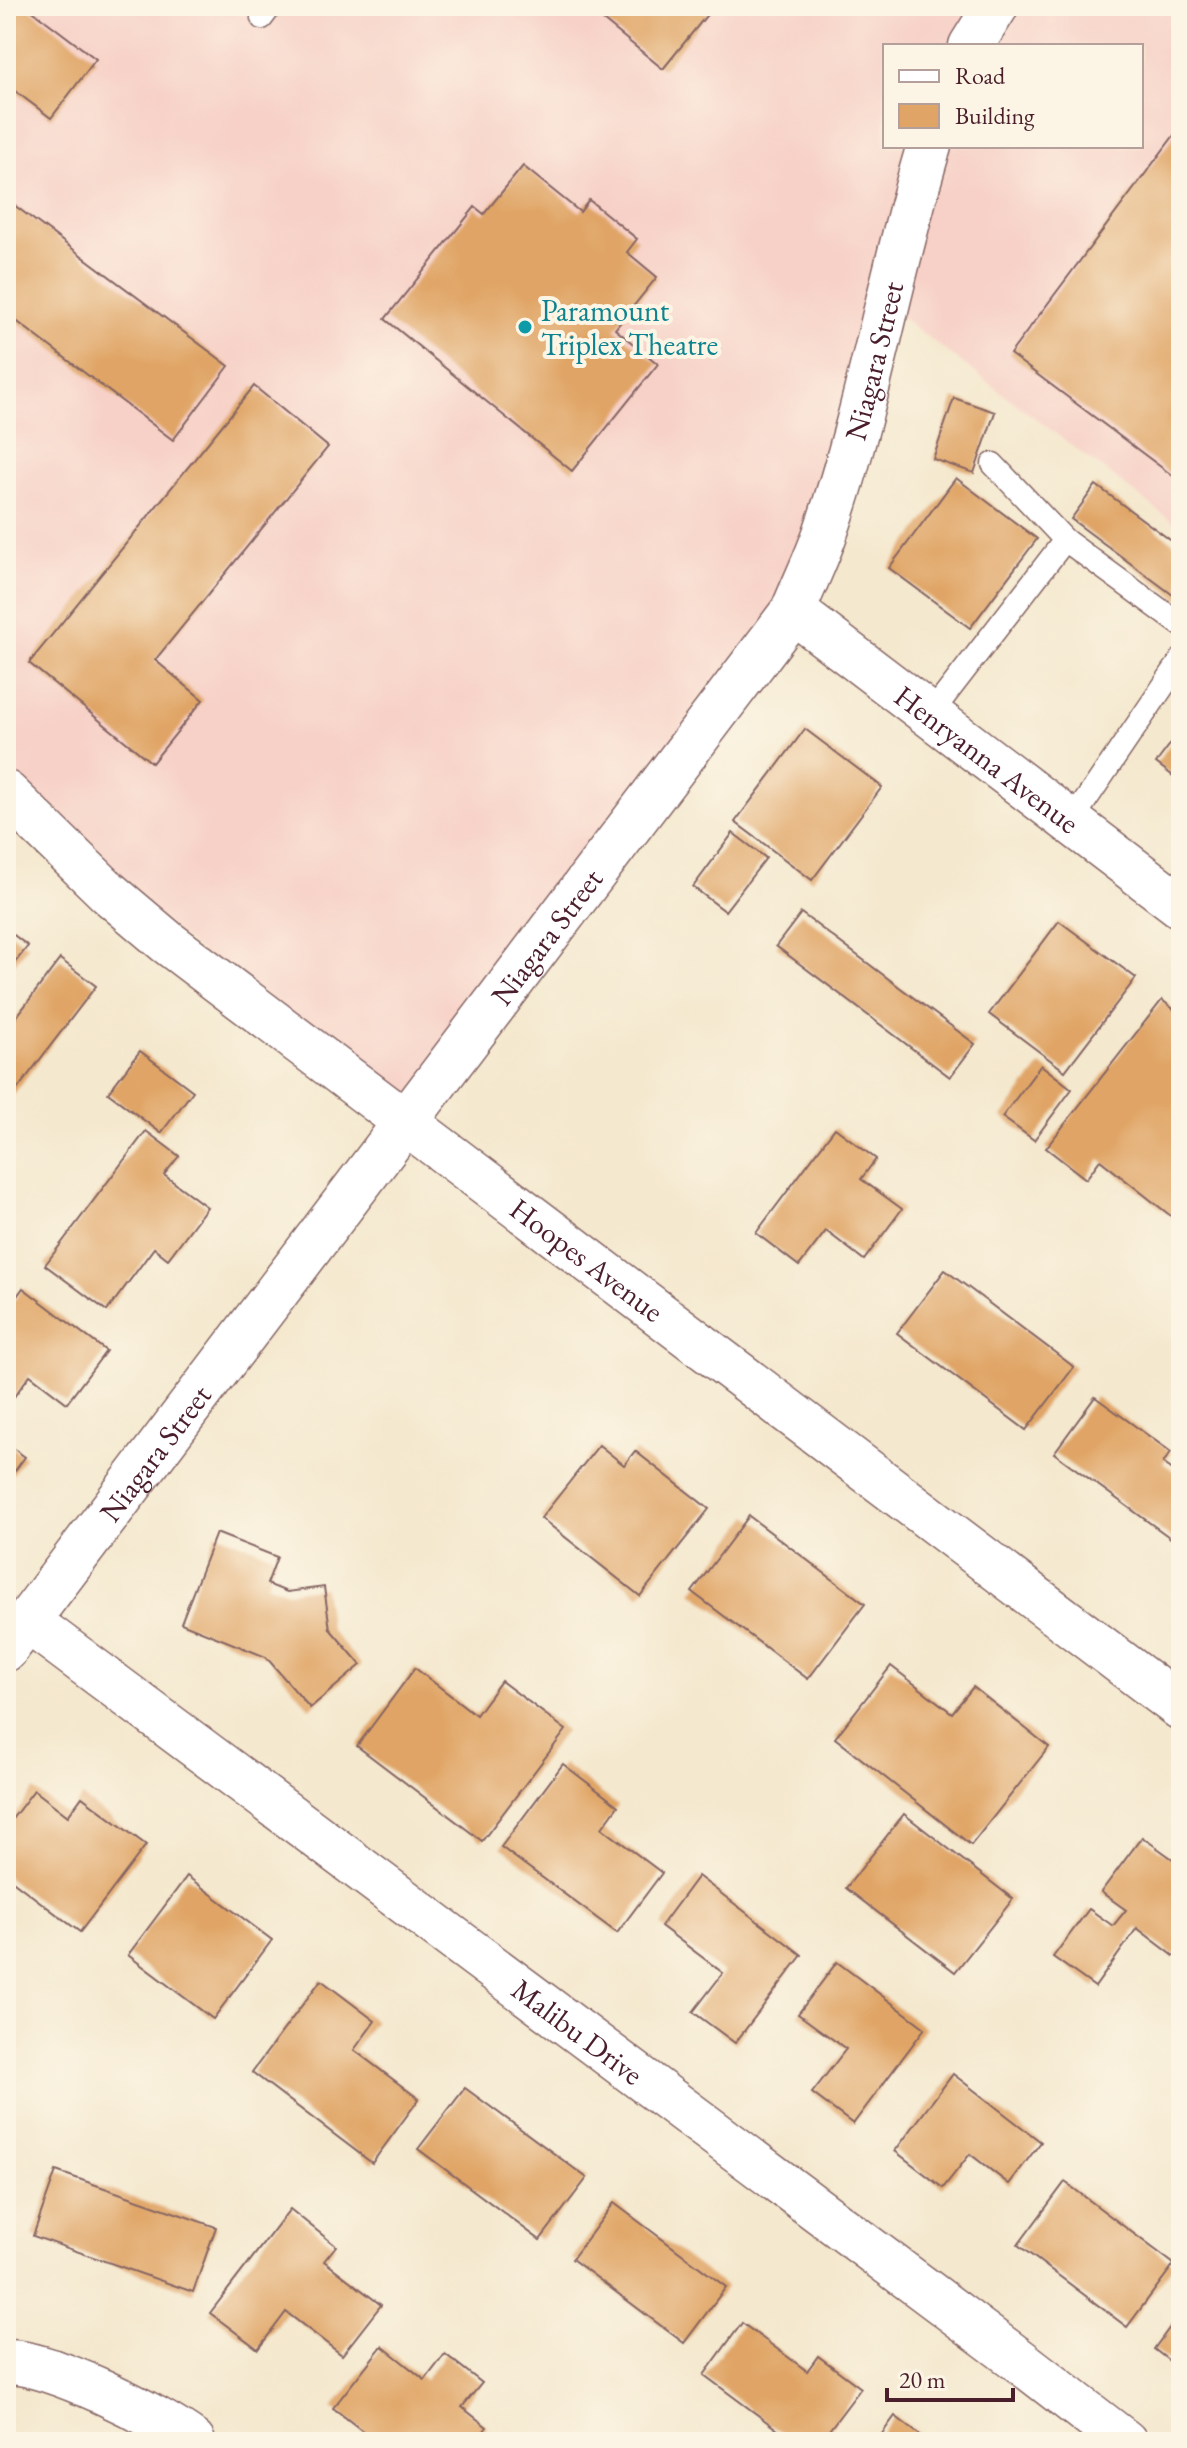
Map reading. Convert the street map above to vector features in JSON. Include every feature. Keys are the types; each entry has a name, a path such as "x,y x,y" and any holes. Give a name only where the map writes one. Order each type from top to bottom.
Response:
{"street":[{"path":"972,44 996,6"},
{"name":"Niagara Street","path":"17,1635 793,611 826,533 851,450 928,148"},
{"name":"Henryanna Avenue","path":"793,611 1181,906"},
{"name":"Hoopes Avenue","path":"6,793 109,893 167,942 1181,1708"},
{"name":"Malibu Drive","path":"17,1635 969,2323 1125,2442"},
{"path":"6,2362 19,2361 78,2381 172,2426 193,2442"}],"lane":[{"path":"993,464 1065,540 1181,625"},
{"path":"930,715 1065,540"},
{"path":"1071,822 1181,660"}],"shaded area":[{"path":"6,6 1181,6 1181,528 888,307 826,533 407,1121 6,793"}],"building":[{"path":"6,6 26,6 96,59 51,118 6,84"},
{"path":"586,6 714,6 663,69"},
{"path":"1181,126 1181,482 1010,354"},
{"path":"523,166 580,212 589,200 637,239 627,252 657,277 615,329 658,364 572,471 385,319 475,207 484,214"},
{"path":"6,199 229,366 173,440 6,313"},
{"path":"254,386 328,447 155,660 203,700 152,763 29,663"},
{"path":"954,398 995,412 974,473 933,459"},
{"path":"956,478 1037,539 970,628 889,568"},
{"path":"1096,485 1181,548 1181,601 1071,519"},
{"path":"805,729 882,787 812,880 735,822"},
{"path":"1181,730 1181,782 1156,763"},
{"path":"733,833 766,858 725,911 693,887"},
{"path":"801,913 975,1044 950,1077 776,946"},
{"path":"1059,921 1136,978 1065,1071 989,1014"},
{"path":"6,929 28,946 6,974"},
{"path":"60,959 96,986 6,1104 6,1031"},
{"path":"1162,1000 1181,1015 1181,1224 1100,1160 1086,1179 1046,1148"},
{"path":"140,1051 193,1091 161,1133 108,1093"},
{"path":"1041,1065 1072,1089 1034,1140 1002,1117"},
{"path":"835,1128 876,1159 861,1179 902,1209 864,1260 826,1231 799,1266 756,1233"},
{"path":"146,1131 179,1156 164,1175 207,1207 168,1259 154,1248 107,1311 45,1265"},
{"path":"945,1270 1074,1367 1026,1430 897,1333"},
{"path":"23,1288 106,1351 67,1403 30,1375 8,1405 6,1403 6,1311"},
{"path":"1095,1397 1171,1452 1163,1463 1181,1476 1181,1536 1176,1542 1054,1453"},
{"path":"6,1443 25,1457 6,1483"},
{"path":"599,1445 624,1465 635,1451 709,1509 640,1596 541,1518"},
{"path":"749,1516 865,1604 808,1679 692,1592"},
{"path":"216,1533 277,1557 267,1584 287,1592 324,1587 330,1629 361,1665 310,1708 266,1657 181,1623"},
{"path":"891,1666 952,1713 973,1687 1049,1747 971,1845 835,1738"},
{"path":"415,1668 476,1715 501,1681 566,1730 482,1841 357,1746"},
{"path":"563,1764 618,1806 602,1828 662,1873 617,1933 501,1847"},
{"path":"34,1790 68,1816 82,1797 146,1845 80,1932 6,1876 6,1827"},
{"path":"904,1814 1013,1899 955,1972 846,1888"},
{"path":"1142,1837 1181,1865 1181,1947 1174,1956 1137,1928 1095,1987 1053,1957 1089,1909 1113,1926 1126,1910 1101,1892"},
{"path":"187,1876 272,1940 213,2019 128,1955"},
{"path":"698,1876 802,1955 735,2043 693,2012 723,1973 661,1926"},
{"path":"837,1962 925,2028 853,2124 812,2093 846,2049 798,2014"},
{"path":"321,1980 375,2021 354,2050 419,2099 372,2163 252,2072"},
{"path":"953,2074 1041,2142 1009,2184 970,2154 943,2188 895,2151"},
{"path":"465,2088 587,2178 540,2240 418,2149"},
{"path":"56,2171 216,2227 193,2292 33,2236"},
{"path":"1065,2182 1174,2264 1127,2327 1018,2245"},
{"path":"614,2203 726,2287 684,2343 572,2259"},
{"path":"290,2209 336,2246 324,2261 381,2305 342,2355 286,2312 258,2349 210,2313"},
{"path":"1181,2312 1181,2370 1154,2349"},
{"path":"742,2323 807,2371 818,2356 861,2388 820,2442 794,2442 704,2375"},
{"path":"382,2346 425,2380 445,2354 482,2383 462,2407 487,2427 475,2442 377,2442 333,2408"},
{"path":"895,2416 929,2442 876,2442"}],"place":[{"name":"Paramount Triplex Theatre","path":"525,327"}]}
